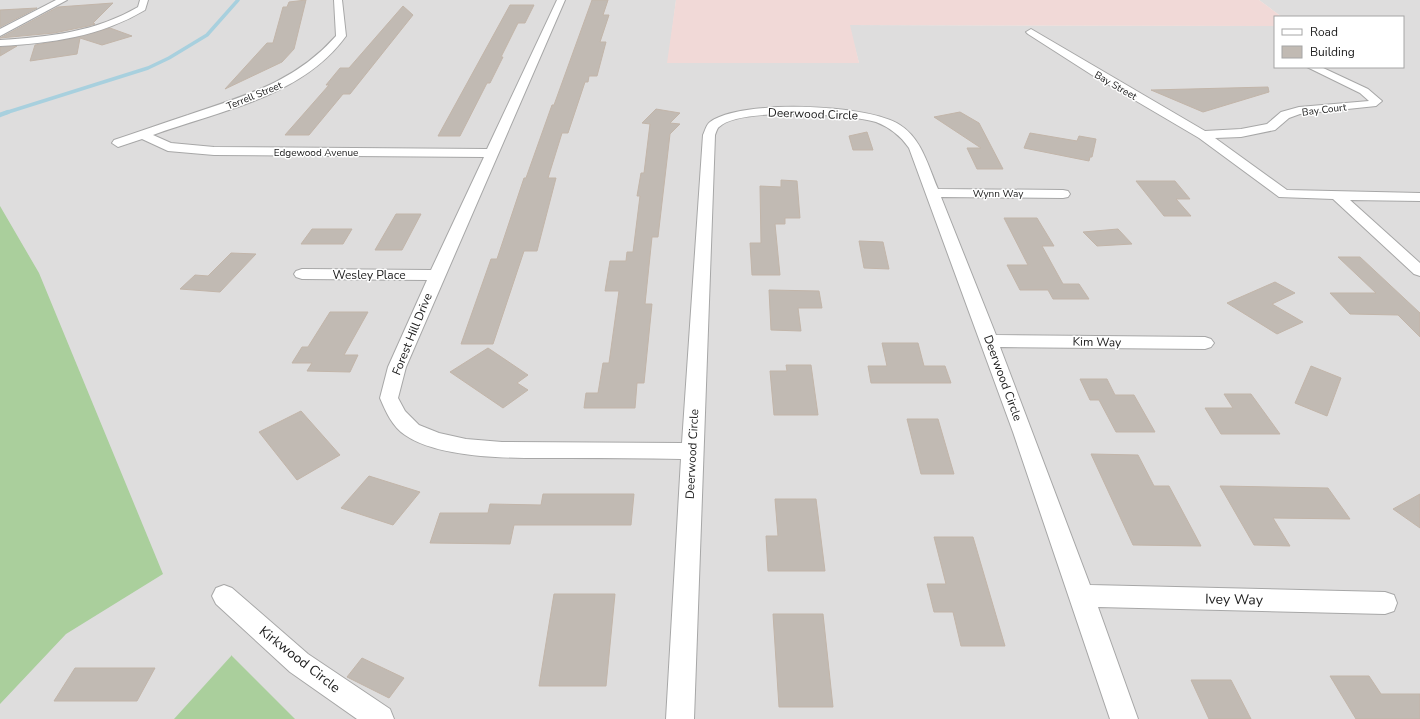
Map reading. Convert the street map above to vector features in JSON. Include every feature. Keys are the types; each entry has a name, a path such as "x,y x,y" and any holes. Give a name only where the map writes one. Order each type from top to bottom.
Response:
{"street":[{"path":"0,33 63,0"},
{"path":"0,43 46,40 100,28 131,16 142,8 144,0"},
{"name":"Terrell Street","path":"118,143 270,91 304,73 329,51 341,36 338,0"},
{"name":"Forest Hill Drive","path":"561,0 436,276 397,367 389,398 397,415 412,430 435,440 458,445 502,450 692,451"},
{"name":"Bay Street","path":"1031,32 1096,73 1203,135 1284,194 1338,196"},
{"name":"Bay Court","path":"1203,135 1241,133 1271,127 1285,115 1299,111 1372,104 1376,101 1364,92 1314,68"},
{"name":"Deerwood Circle","path":"680,719 692,451 709,135 713,125 736,115 758,112 833,113 860,115 879,119 893,126 908,137 915,148 989,341 1083,596 1124,719"},
{"name":"Edgewood Avenue","path":"143,135 168,147 214,151 492,153"},
{"name":"Wynn Way","path":"932,193 1063,194"},
{"path":"1338,196 1420,197"},
{"path":"1338,196 1420,271"},
{"name":"Wesley Place","path":"302,274 436,276"},
{"name":"Kim Way","path":"989,341 1205,344"},
{"name":"Kirkwood Circle","path":"224,596 299,662 380,719"},
{"name":"Ivey Way","path":"1083,596 1385,603"}],"shaded area":[{"path":"0,0 676,0 668,63 859,63 849,25 1274,26 1274,68 1404,68 1404,16 1281,16 1259,0 1420,0 1420,719 0,719"},
{"path":"676,0 1259,0 1281,16 1274,16 1274,26 850,25 859,63 667,63"}],"green space":[{"path":"0,206 39,273 163,574 66,634 0,704"},
{"path":"232,656 295,719 174,719"}],"building":[{"path":"306,0 294,49 282,62 225,89 267,43 273,43 283,7 287,7 289,2"},
{"path":"592,0 608,0 603,15 609,15 600,42 606,42 597,76 589,76 588,82 585,82 568,133 562,133 548,178 556,178 537,251 524,251 493,344 461,344 491,259 497,259 524,178 526,178 552,105 554,105"},
{"path":"113,3 93,23 95,24 54,33 0,38 58,7"},
{"path":"510,5 534,5 525,23 518,23 490,83 487,83 460,136 438,136"},
{"path":"403,6 413,15 350,94 343,94 309,135 285,135 329,85 326,85 340,68 349,68"},
{"path":"37,8 0,27 0,10"},
{"path":"110,28 132,36 102,45 80,38 77,54 30,61 35,45 75,38"},
{"path":"17,46 0,56 0,47"},
{"path":"1268,87 1269,92 1203,112 1151,90"},
{"path":"656,109 680,113 670,123 680,124 670,134 658,237 652,237 645,304 652,304 644,383 637,383 635,408 584,408 586,393 598,393 603,363 609,363 619,291 605,291 610,261 626,261 627,252 633,252 640,196 637,196 641,173 644,173 650,124 642,123"},
{"path":"960,112 979,123 1003,169 977,169 967,148 981,148 934,117"},
{"path":"867,132 873,150 853,150 849,136"},
{"path":"1030,133 1077,141 1079,136 1096,139 1092,157 1090,157 1089,161 1024,148"},
{"path":"781,180 797,181 800,218 785,218 785,224 775,224 780,275 752,275 750,243 761,243 760,186 781,187"},
{"path":"1136,181 1175,181 1190,199 1176,199 1191,216 1164,216"},
{"path":"396,214 421,214 402,250 375,250"},
{"path":"1004,218 1037,218 1054,246 1042,246 1063,284 1079,284 1089,299 1053,299 1048,290 1020,290 1007,265 1028,265"},
{"path":"312,229 352,229 343,244 301,244"},
{"path":"1118,229 1132,244 1097,246 1083,232"},
{"path":"859,241 883,242 889,269 864,268"},
{"path":"231,253 256,254 220,292 180,289 195,275 208,276"},
{"path":"1338,257 1360,257 1420,313 1420,337 1398,315 1350,314 1330,293 1376,293"},
{"path":"1275,282 1295,293 1272,304 1303,322 1277,334 1227,303"},
{"path":"769,290 819,291 822,308 798,308 801,331 771,330"},
{"path":"330,312 368,312 344,355 358,355 350,372 307,371 312,363 292,363 302,347 308,347"},
{"path":"882,343 918,343 924,366 945,366 951,383 871,383 868,366 887,366"},
{"path":"488,348 528,375 517,383 528,390 503,408 450,372"},
{"path":"786,365 811,365 818,415 774,415 770,371 787,371"},
{"path":"1311,366 1341,378 1327,416 1295,403"},
{"path":"1080,379 1107,379 1115,395 1134,395 1155,432 1116,432 1099,400 1090,400"},
{"path":"1224,394 1251,394 1280,434 1221,434 1205,408 1233,408"},
{"path":"301,411 340,455 297,480 259,432"},
{"path":"907,419 938,419 954,474 921,474"},
{"path":"1091,454 1138,455 1154,486 1169,486 1201,546 1133,545"},
{"path":"369,476 420,492 393,525 341,508"},
{"path":"1220,486 1328,488 1350,519 1273,518 1290,546 1254,545"},
{"path":"543,494 634,494 631,525 514,525 510,544 430,543 440,513 488,513 490,504 541,505"},
{"path":"1420,494 1420,528 1393,509"},
{"path":"775,499 816,499 825,571 768,571 766,536 778,536"},
{"path":"934,537 973,537 1005,646 961,646 953,612 934,612 927,584 946,584"},
{"path":"554,594 615,594 606,686 539,686"},
{"path":"773,614 823,614 833,707 779,707"},
{"path":"362,658 404,678 389,698 347,677"},
{"path":"75,668 155,668 137,701 54,701"},
{"path":"1330,676 1369,676 1381,694 1420,694 1420,719 1356,719"},
{"path":"1191,680 1231,680 1251,719 1209,719"}],"waterway":[{"path":"7,112 148,68 169,58 207,35 238,0"},
{"path":"0,115 7,112"}]}
